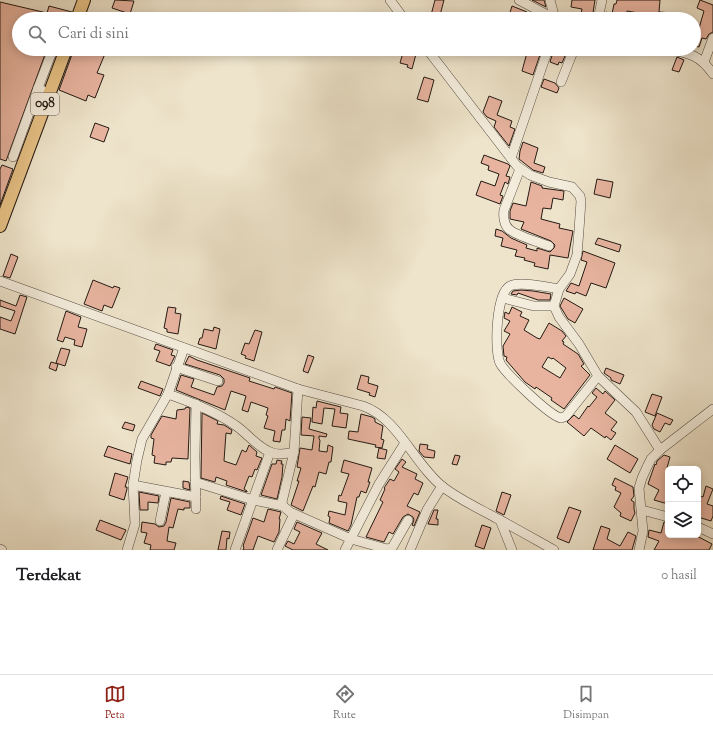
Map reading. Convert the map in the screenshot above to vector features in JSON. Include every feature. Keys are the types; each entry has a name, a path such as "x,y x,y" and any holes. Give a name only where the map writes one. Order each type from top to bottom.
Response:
{"main road":[{"path":"79,12 81,1"},
{"name":"098","path":"0,226 19,174 19,159 44,90 62,56"}],"street":[{"path":"390,0 399,12"},
{"path":"518,0 541,12"},
{"path":"550,0 553,12"},
{"path":"599,12 602,0"},
{"path":"704,62 713,38"},
{"path":"44,90 51,56"},
{"path":"432,56 520,169 530,175 549,182 572,187 580,196 581,201 577,255 570,274 559,289 554,306 559,317 579,344 598,376 636,412 660,450"},
{"path":"511,158 546,56"},
{"path":"561,82 571,56"},
{"path":"693,56 704,62 713,74"},
{"path":"520,169 504,208 503,218 510,230 548,246"},
{"path":"0,281 298,389 372,410 386,420 418,461 442,486 458,497 554,550"},
{"path":"559,289 526,284 507,288 499,310 497,327 500,364 549,412 558,418 565,417 598,376"},
{"path":"503,298 530,305 554,306"},
{"path":"127,550 135,524 133,485 142,439 168,394 176,367 184,348"},
{"path":"176,367 218,381"},
{"path":"283,506 283,499 294,452 298,389"},
{"path":"168,394 196,404 223,417 270,452 282,454 294,452"},
{"path":"196,404 196,509"},
{"path":"640,549 643,535 643,521 639,488 651,459 660,450 713,409"},
{"path":"344,550 379,484 405,443"},
{"path":"235,550 270,452"},
{"path":"195,482 252,500 283,506 294,514 351,539 390,549 395,545 408,520"},
{"path":"133,485 196,497"},
{"path":"410,550 427,510 442,486"},
{"path":"160,521 166,492"},
{"path":"642,510 665,516"},
{"path":"277,550 294,514"},
{"path":"500,520 512,550"},
{"path":"701,528 713,534"}],"building":[{"path":"115,0 134,1 131,12 124,12 112,8"},
{"path":"435,0 444,0 441,12 432,12"},
{"path":"532,0 544,0 546,7"},
{"path":"572,0 595,0 593,12 581,12 582,9 571,7"},
{"path":"617,0 660,0 659,12 612,12 614,4 616,4"},
{"path":"700,0 713,5 713,32 709,34 706,39 702,38 701,41 701,21 704,11 697,8"},
{"path":"0,2 43,12 12,12 12,56 44,56 6,161 0,159"},
{"path":"49,6 72,12 47,12"},
{"path":"512,6 527,12 510,12"},
{"path":"71,56 104,56 97,73 104,75 95,98 88,95 86,101 59,90"},
{"path":"402,56 415,56 412,69 407,67 408,65 400,63"},
{"path":"526,56 540,56 533,75 522,71"},
{"path":"552,56 565,56 562,63 559,62 558,65 550,62"},
{"path":"677,57 684,60 679,72 672,70"},
{"path":"424,77 434,80 428,102 417,99"},
{"path":"544,79 555,83 559,88 557,93 541,87"},
{"path":"489,96 502,101 497,115 512,121 510,127 515,129 509,146 494,127 496,121 487,117 483,112"},
{"path":"95,123 109,128 104,142 90,137"},
{"path":"523,142 538,148 534,163 545,167 543,173 533,170 519,159"},
{"path":"484,155 510,166 506,176 510,177 508,184 505,182 500,195 503,196 500,204 476,195 481,181 495,186 499,174 488,170 489,166 481,163"},
{"path":"2,165 13,169 0,205 0,169"},
{"path":"597,179 613,182 610,198 594,194"},
{"path":"531,182 542,186 542,188 564,191 563,200 553,198 551,209 543,208 541,219 560,224 559,228 573,231 568,258 550,255 548,269 534,266 535,263 524,260 525,258 515,256 517,250 501,246 503,238 495,236 496,229 527,245 526,248 537,251 537,248 550,252 554,248 555,245 551,241 521,229 524,222 510,219 510,211 513,203 526,206"},
{"path":"598,238 621,245 619,252 595,244"},
{"path":"583,251 615,263 606,288 591,283 586,296 576,292 575,294 566,291 571,283 579,286 587,262 581,260"},
{"path":"11,254 18,257 10,278 3,276"},
{"path":"93,280 113,288 114,286 120,288 112,308 104,305 102,311 84,304"},
{"path":"521,290 551,294 550,300 538,300 518,293 517,295 511,294 513,291"},
{"path":"20,295 27,297 15,334 0,329 0,317 11,321 15,311 0,306 0,300 16,306"},
{"path":"564,298 583,309 575,323 568,319 560,306"},
{"path":"168,307 176,308 175,313 181,314 178,334 167,332 167,329 164,328"},
{"path":"512,307 522,312 520,316 529,320 524,330 540,339 549,323 562,331 566,336 562,341 564,342 563,344 578,354 584,364 581,366 590,375 564,409 551,400 552,398 536,387 535,389 525,382 506,360 507,357 504,356 503,346 510,334 504,331 510,321 504,318 505,312 509,314","holes":["548,357 553,358 566,368 560,378 542,367"]},
{"path":"66,311 81,317 78,327 87,329 82,347 74,345 75,340 65,337 63,342 57,340"},
{"path":"214,327 220,329 216,349 198,344 200,338 202,338 204,329 213,331"},
{"path":"255,330 262,332 254,361 245,358 246,356 241,354 245,343 249,344"},
{"path":"156,344 173,350 171,355 175,356 170,366 156,361 160,351 154,349"},
{"path":"61,348 70,350 65,366 56,363"},
{"path":"308,355 314,357 308,373 303,371"},
{"path":"189,356 250,378 249,381 274,389 275,387 292,393 290,421 286,419 285,430 282,430 280,442 273,441 275,431 264,428 268,416 266,415 268,408 251,402 248,412 242,410 246,396 231,391 225,410 176,390 181,375 194,379 191,387 214,395 217,387 222,386 224,383 224,379 220,375 185,364"},
{"path":"51,362 58,364 56,371 49,368"},
{"path":"606,368 624,375 620,384 611,380 611,378 604,373"},
{"path":"361,375 369,377 368,383 378,386 375,397 369,395 370,393 357,389"},
{"path":"141,381 163,389 160,396 138,388"},
{"path":"596,388 603,394 605,391 615,400 605,413 617,422 611,430 616,433 611,440 606,436 605,438 591,428 584,436 567,422 574,415 579,419 588,406 589,407 597,397 592,393"},
{"path":"652,394 662,397 655,416 645,412"},
{"path":"317,401 341,407 340,413 348,414 346,428 332,426 335,409 324,408 322,424 312,422 313,407 316,408"},
{"path":"186,407 190,408 188,459 172,458 171,462 166,462 166,465 154,463 155,456 152,455 154,439 151,438 151,435 162,416 176,419 177,410 185,409"},
{"path":"202,413 218,421 217,424 224,425 232,430 231,434 226,433 224,461 236,465 242,450 246,452 249,445 257,452 256,456 262,458 252,477 249,476 244,489 247,492 226,485 227,481 216,477 215,482 201,478"},
{"path":"657,413 673,420 670,425 665,423 660,432 654,429 652,425"},
{"path":"361,414 372,417 375,419 375,422 383,426 381,439 384,440 382,448 375,447 376,445 348,439 349,431 358,432"},
{"path":"302,417 311,418 309,429 327,434 326,437 319,436 319,451 327,452 328,445 333,447 331,462 329,462 326,474 319,472 315,487 313,486 303,511 291,505 299,481 297,481 301,468 297,467 300,448 312,450 314,436 301,435"},
{"path":"125,422 135,425 133,431 122,428"},
{"path":"420,444 428,445 427,449 435,451 434,458 424,457 419,451"},
{"path":"615,445 638,459 630,473 607,459"},
{"path":"108,446 132,454 130,464 104,456"},
{"path":"379,448 387,450 385,459 377,458"},
{"path":"455,455 460,456 457,465 452,464"},
{"path":"664,455 670,457 668,466 665,466 665,503 654,500 659,490 648,484 657,461"},
{"path":"402,459 406,462 402,467 417,474 415,479 423,483 418,495 414,493 407,506 420,512 414,526 412,525 414,520 413,517 408,514 403,517 393,534 389,532 384,542 366,537 383,502 380,500 385,489 384,488 390,479 394,481 399,472 395,469"},
{"path":"277,460 282,461 281,464 283,464 282,477 277,499 261,495 272,464 276,464"},
{"path":"344,460 372,468 368,482 370,482 366,493 361,491 359,497 357,497 351,525 348,531 329,523 330,517 328,516 329,511 345,515 347,503 338,501 339,495 341,496 349,474 341,472"},
{"path":"115,473 128,477 125,487 127,487 127,489 124,500 109,495"},
{"path":"615,478 633,487 634,496 631,500 634,502 635,513 631,521 620,516 621,513 614,507 621,493 615,490 616,487 612,485"},
{"path":"183,481 189,482 190,490 183,488"},
{"path":"706,486 713,489 707,504 713,506 713,516 711,521 701,518 701,496 703,497"},
{"path":"139,492 159,496 158,503 148,502 148,510 140,510"},
{"path":"502,492 511,495 504,515 496,511"},
{"path":"221,496 245,504 241,515 227,510 230,502 220,499"},
{"path":"171,498 190,502 190,508 184,508 184,510 178,509 173,528 169,527 167,541 176,543 174,550 150,550 151,545 144,543 147,533 141,532 142,522 155,524 159,527 164,526"},
{"path":"569,507 581,511 569,543 557,538"},
{"path":"268,509 281,512 279,519 279,532 274,542 258,536 253,550 243,550 253,518 264,522"},
{"path":"434,510 438,510 436,519 438,519 438,525 428,524"},
{"path":"100,520 126,530 121,540 96,530"},
{"path":"297,522 322,533 316,544 328,550 293,550 285,546 288,541 294,544 300,532 294,529"},
{"path":"664,522 665,538 701,538 712,544 709,550 654,550 659,541 648,537 649,530 661,533"},
{"path":"482,525 491,528 484,549 475,546"},
{"path":"601,526 610,529 607,539 620,546 628,532 636,536 632,550 593,550"},
{"path":"222,531 230,532 229,539 227,538 226,550 218,550"}]}
